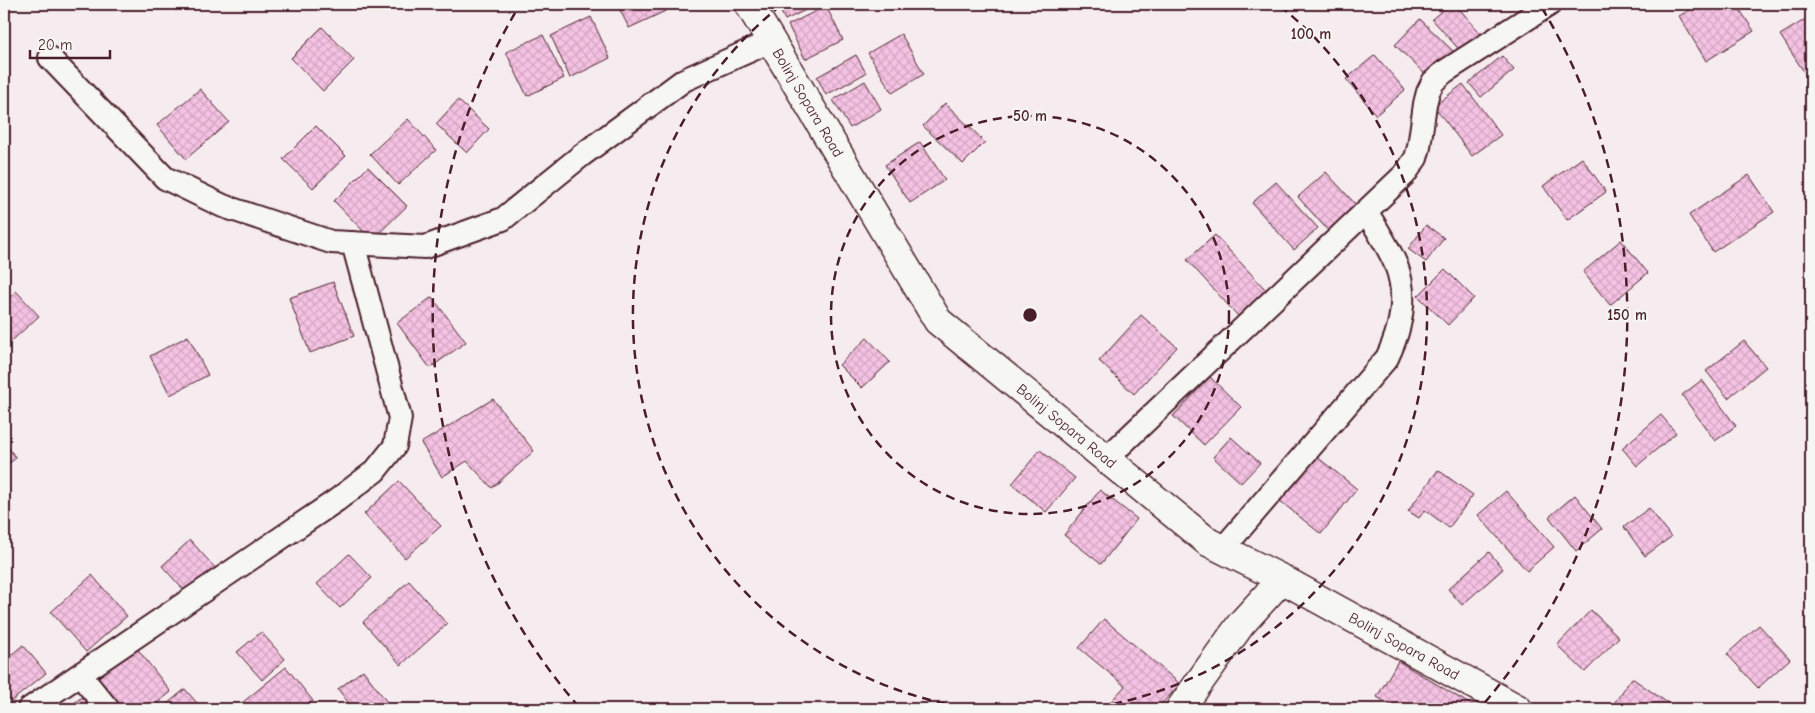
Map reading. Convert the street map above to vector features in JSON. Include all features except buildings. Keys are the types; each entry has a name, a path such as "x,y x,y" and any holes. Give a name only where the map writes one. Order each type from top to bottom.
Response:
{"main road":[{"name":"Bolinj Sopara Road","path":"749,4 938,321 1208,542 1282,579 1518,709"},
{"path":"1180,709 1241,624 1282,579"}],"street":[{"path":"1106,459 1404,174 1416,158 1425,104 1433,82 1444,72 1550,4"},
{"path":"50,58 165,178 223,206 331,242 425,247 503,220 582,155 684,80 771,40"},
{"path":"1222,550 1387,358 1397,338 1402,319 1400,284 1396,265 1366,211"},
{"path":"30,709 337,500 375,471 395,446 400,418 353,243"},
{"path":"80,675 108,709"}]}
